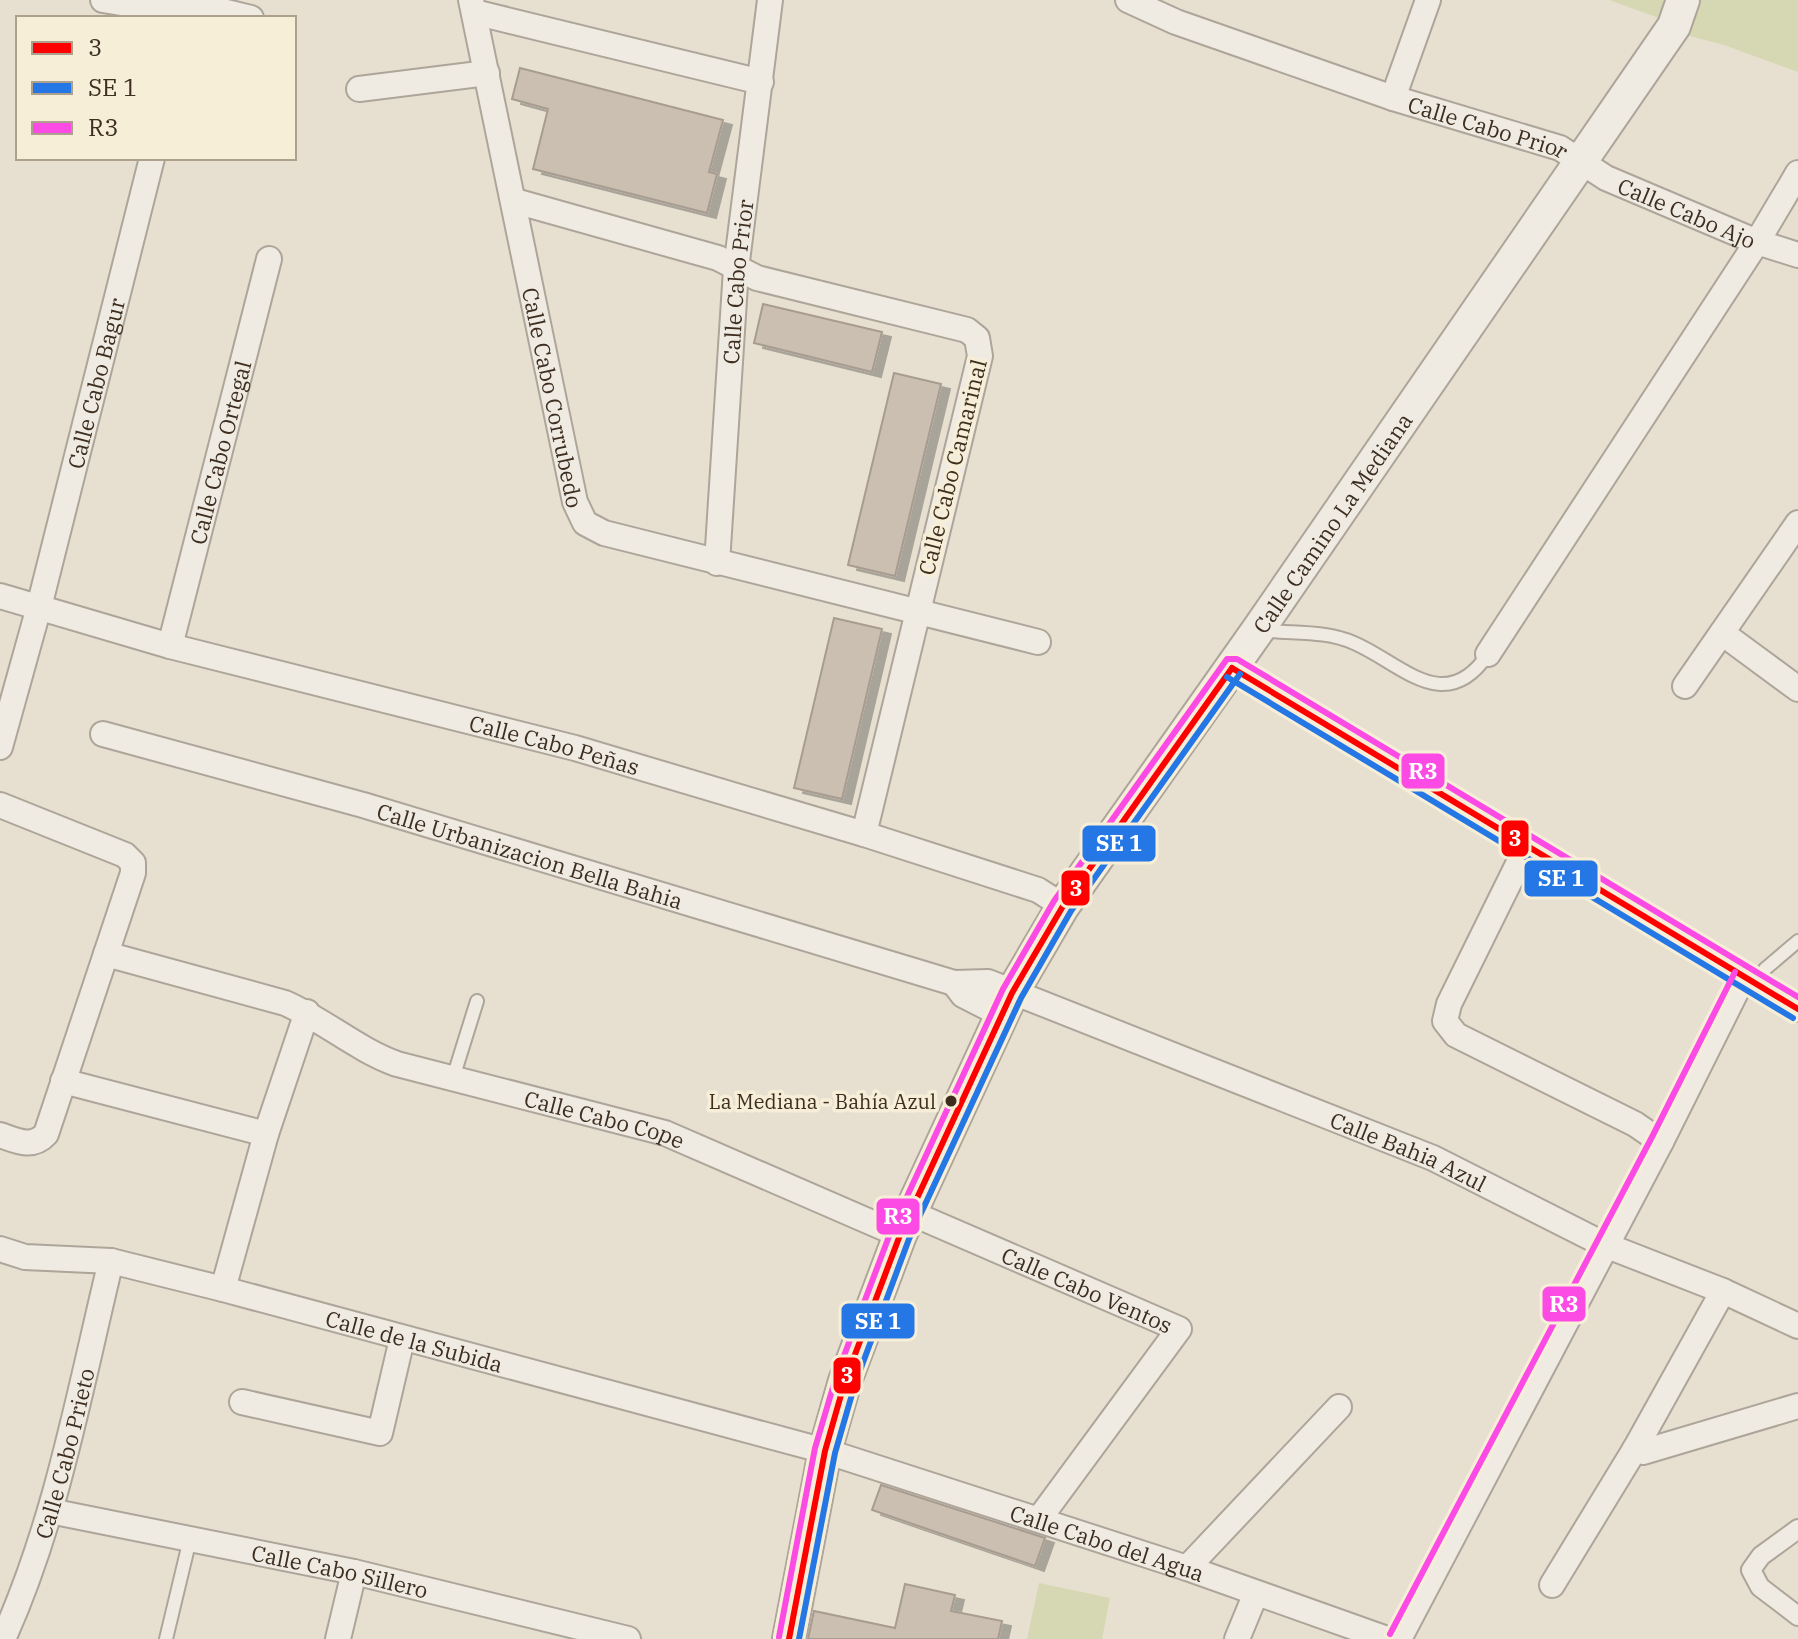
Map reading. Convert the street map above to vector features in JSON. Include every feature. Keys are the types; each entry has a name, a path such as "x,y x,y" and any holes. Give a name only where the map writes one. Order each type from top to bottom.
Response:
{"street":[{"path":"103,0 145,7 214,9 243,16"},
{"name":"Calle Cabo Prior","path":"717,563 736,269 770,0"},
{"name":"Calle Cabo Prior","path":"1128,0 1176,22 1393,98 1560,148 1581,161"},
{"name":"Calle Cabo Prior","path":"1393,98 1428,0"},
{"name":"Calle Camino La Mediana","path":"789,1639 825,1451 850,1367 906,1224 1008,1003 1063,906 1232,668 1674,26 1683,0"},
{"path":"473,6 761,82"},
{"name":"Calle Cabo Corrubedo","path":"473,6 578,513 585,523 604,533 717,563 1038,642"},
{"path":"359,89 487,73"},
{"name":"Calle Cabo Bagur","path":"0,747 39,607 151,160"},
{"name":"Calle Cabo Ajo","path":"1581,161 1606,178 1757,242 1798,255"},
{"path":"1488,654 1757,242 1798,173"},
{"name":"Calle Cabo Camarinal","path":"515,201 718,258 757,278 967,330 977,338 980,356 864,834"},
{"name":"Calle Cabo Ortegal","path":"170,646 269,259"},
{"path":"1685,686 1798,523"},
{"name":"Calle Cabo Peñas","path":"0,596 170,646 575,748 864,834 1038,890 1063,906"},
{"path":"1722,633 1798,689"},
{"path":"1232,668 1798,1009"},
{"name":"Calle Urbanizacion Bella Bahia","path":"103,734 363,805 954,983 988,982 1008,1003"},
{"path":"0,805 113,850 133,863 133,873 43,1138 27,1144 0,1135"},
{"path":"1527,846 1449,1004 1445,1021 1456,1035 1635,1124 1661,1142"},
{"name":"Calle Cabo Cope","path":"106,954 285,1003 307,1012 370,1054 397,1064 665,1133 906,1224"},
{"path":"1399,1639 1605,1245 1751,980"},
{"name":"Calle Bahia Azul","path":"1008,1003 1433,1158 1605,1245 1723,1291 1798,1326"},
{"path":"223,1289 266,1134 307,1012"},
{"path":"63,1081 266,1134"},
{"name":"Calle Cabo Ventos","path":"906,1224 1179,1329 1039,1519"},
{"name":"Calle de la Subida","path":"0,1249 25,1257 111,1261 825,1451"},
{"name":"Calle Cabo Prieto","path":"3,1639 23,1595 50,1511 111,1261"},
{"path":"1552,1585 1635,1449 1723,1291"},
{"path":"242,1402 380,1433 402,1339"},
{"path":"1635,1449 1643,1452 1798,1406"},
{"path":"1187,1568 1339,1407"},
{"name":"Calle Cabo del Agua","path":"825,1451 1187,1568 1387,1639"},
{"name":"Calle Cabo Sillero","path":"50,1511 354,1572 628,1639"},
{"path":"1798,1529 1761,1556 1751,1570 1760,1587 1798,1616"},
{"path":"338,1639 354,1572"},
{"path":"1237,1639 1256,1593"}],"lane":[{"path":"1258,630 1323,634 1354,643 1406,674 1437,684 1468,676 1480,667 1488,654"},
{"path":"1751,980 1798,941"},
{"path":"453,1078 477,1001"},
{"path":"166,1639 190,1539"}],"green space":[{"path":"1609,0 1665,0 1659,18"},
{"path":"1697,0 1798,0 1798,72 1724,45 1686,35"},
{"path":"1039,1583 1110,1598 1102,1639 1027,1639"}],"building":[{"path":"520,68 723,120 709,172 717,174 707,213 533,169 548,109 512,99"},
{"path":"763,304 882,332 872,372 754,343"},
{"path":"894,373 941,384 895,576 848,565"},
{"path":"834,618 882,629 842,799 794,788"},
{"path":"881,1485 1045,1538 1035,1566 872,1510"},
{"path":"905,1584 955,1595 951,1611 1002,1621 998,1639 808,1639 814,1611 895,1628"}],"transit line":[{"name":"R3","path":"779,1637 815,1448 836,1377 891,1231 1003,989 1054,901 1227,659 1237,659 1798,997"},
{"name":"3","path":"1232,668 1798,1009"},
{"name":"3","path":"789,1639 825,1451 845,1381 900,1235 1012,993 1063,906 1232,668"},
{"path":"799,1639 835,1453 855,1384 909,1239 1021,998 1071,911 1240,674"},
{"path":"1227,677 1793,1018"},
{"name":"R3","path":"1390,1634 1652,1137 1735,972"}],"place":[{"name":"La Mediana - Bahía Azul","path":"951,1101"}]}
